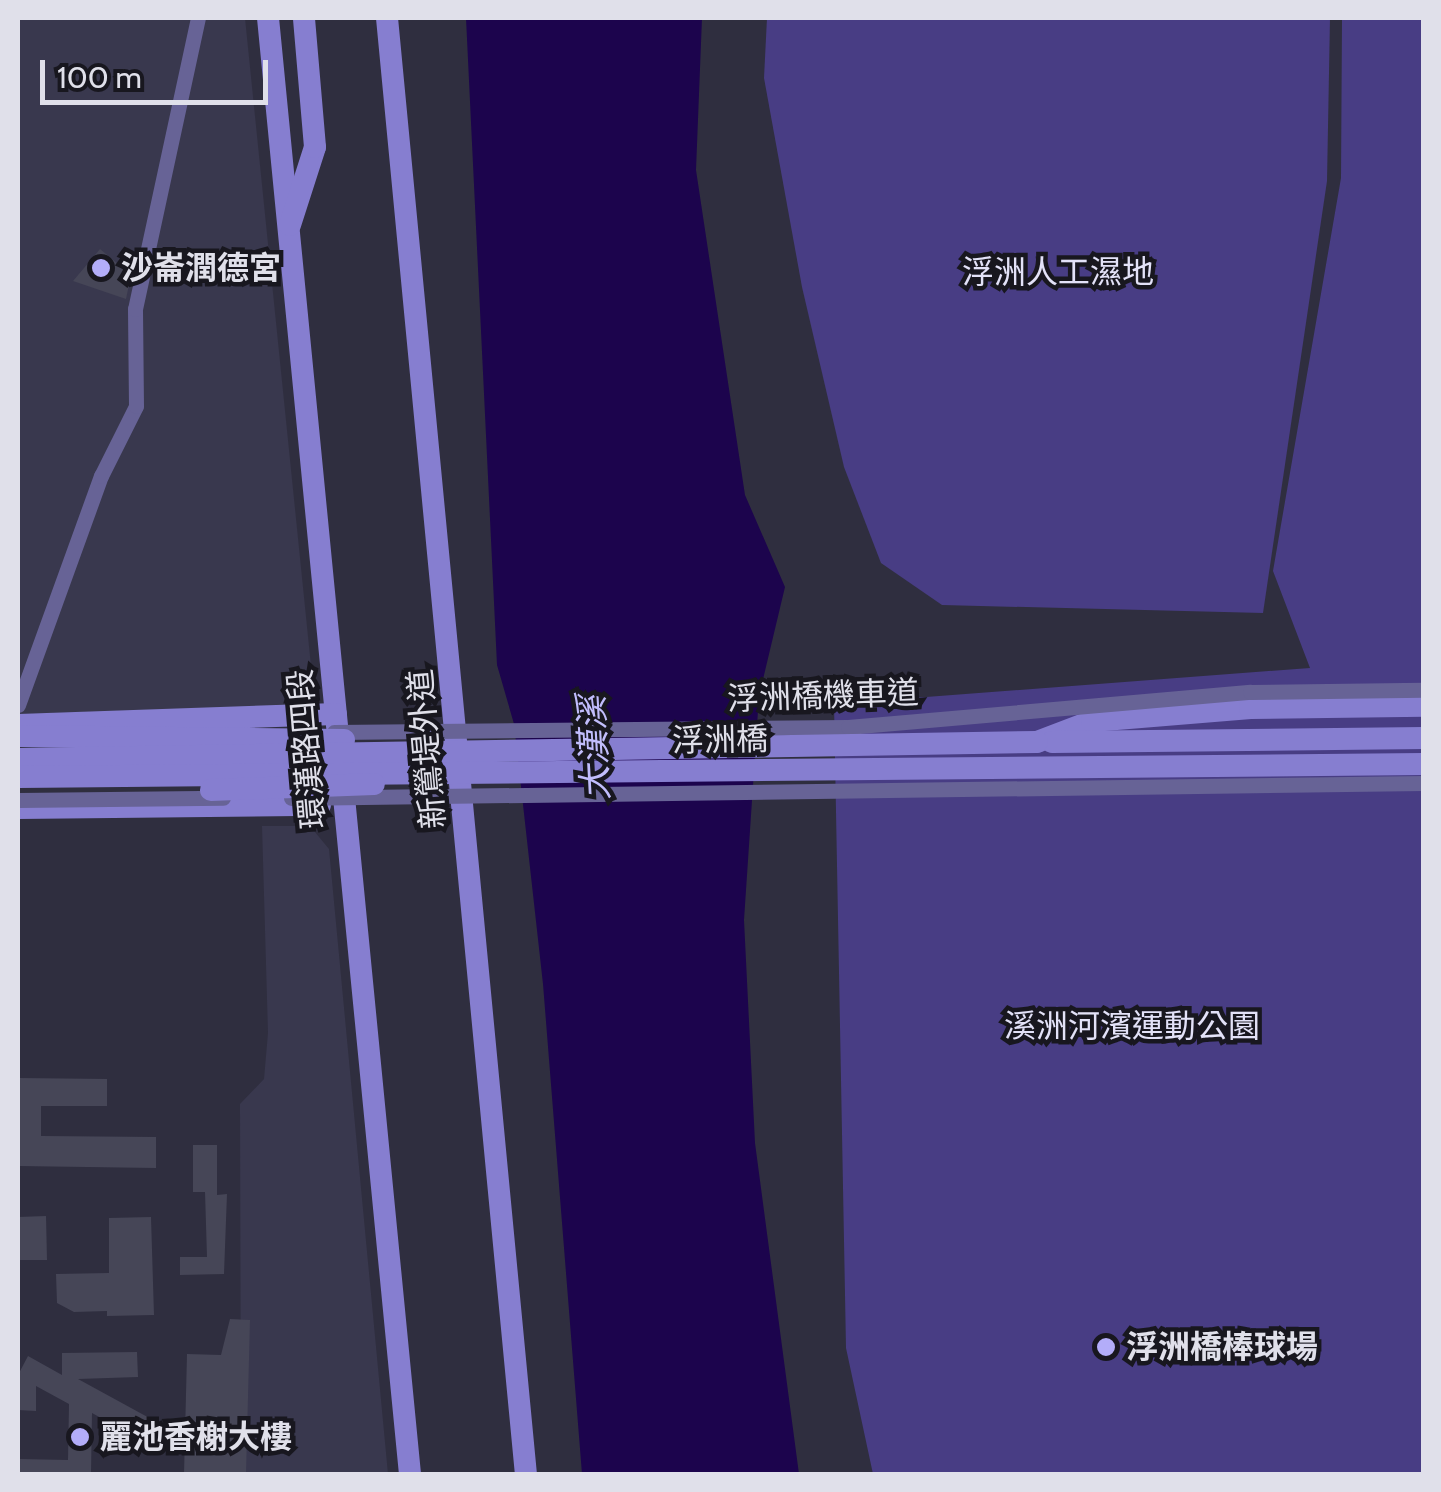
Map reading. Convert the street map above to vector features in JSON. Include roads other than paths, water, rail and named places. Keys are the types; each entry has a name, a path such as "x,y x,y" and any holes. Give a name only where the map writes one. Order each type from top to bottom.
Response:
{"main road":[{"name":"環漢路四段","path":"268,18 410,1474"},
{"path":"288,229 315,147 304,18"},
{"name":"新鶯堤外道","path":"387,18 526,1474"},
{"name":"浮洲橋","path":"1037,742 1092,720 1424,706"},
{"path":"18,725 336,714"},
{"path":"207,721 224,724 226,742 230,791 215,806"},
{"path":"18,736 283,736 420,749"},
{"name":"浮洲橋","path":"18,759 420,749 1424,738"},
{"name":"浮洲橋","path":"18,777 418,777 1424,764"},
{"path":"21,806 344,789 418,777"},
{"path":"21,806 344,804"}],"street":[{"path":"18,705 101,476 136,406 136,309 198,18"},
{"name":"浮洲橋機車道","path":"283,736 848,727 1250,692 1424,694"},
{"path":"21,806 1424,782"}],"water":[{"name":"大漢溪","path":"466,18 702,18 696,170 745,495 785,587 759,696 744,920 755,1143 799,1474 582,1474 543,984 514,724 497,665"}],"place":[{"name":"沙崙潤德宮","path":"101,268"},
{"name":"浮洲橋棒球場","path":"1106,1347"},
{"name":"麗池香榭大樓","path":"80,1437"}],"park label":[{"name":"浮洲人工濕地","path":"1058,272"},
{"name":"溪洲河濱運動公園","path":"1132,1026"}]}
